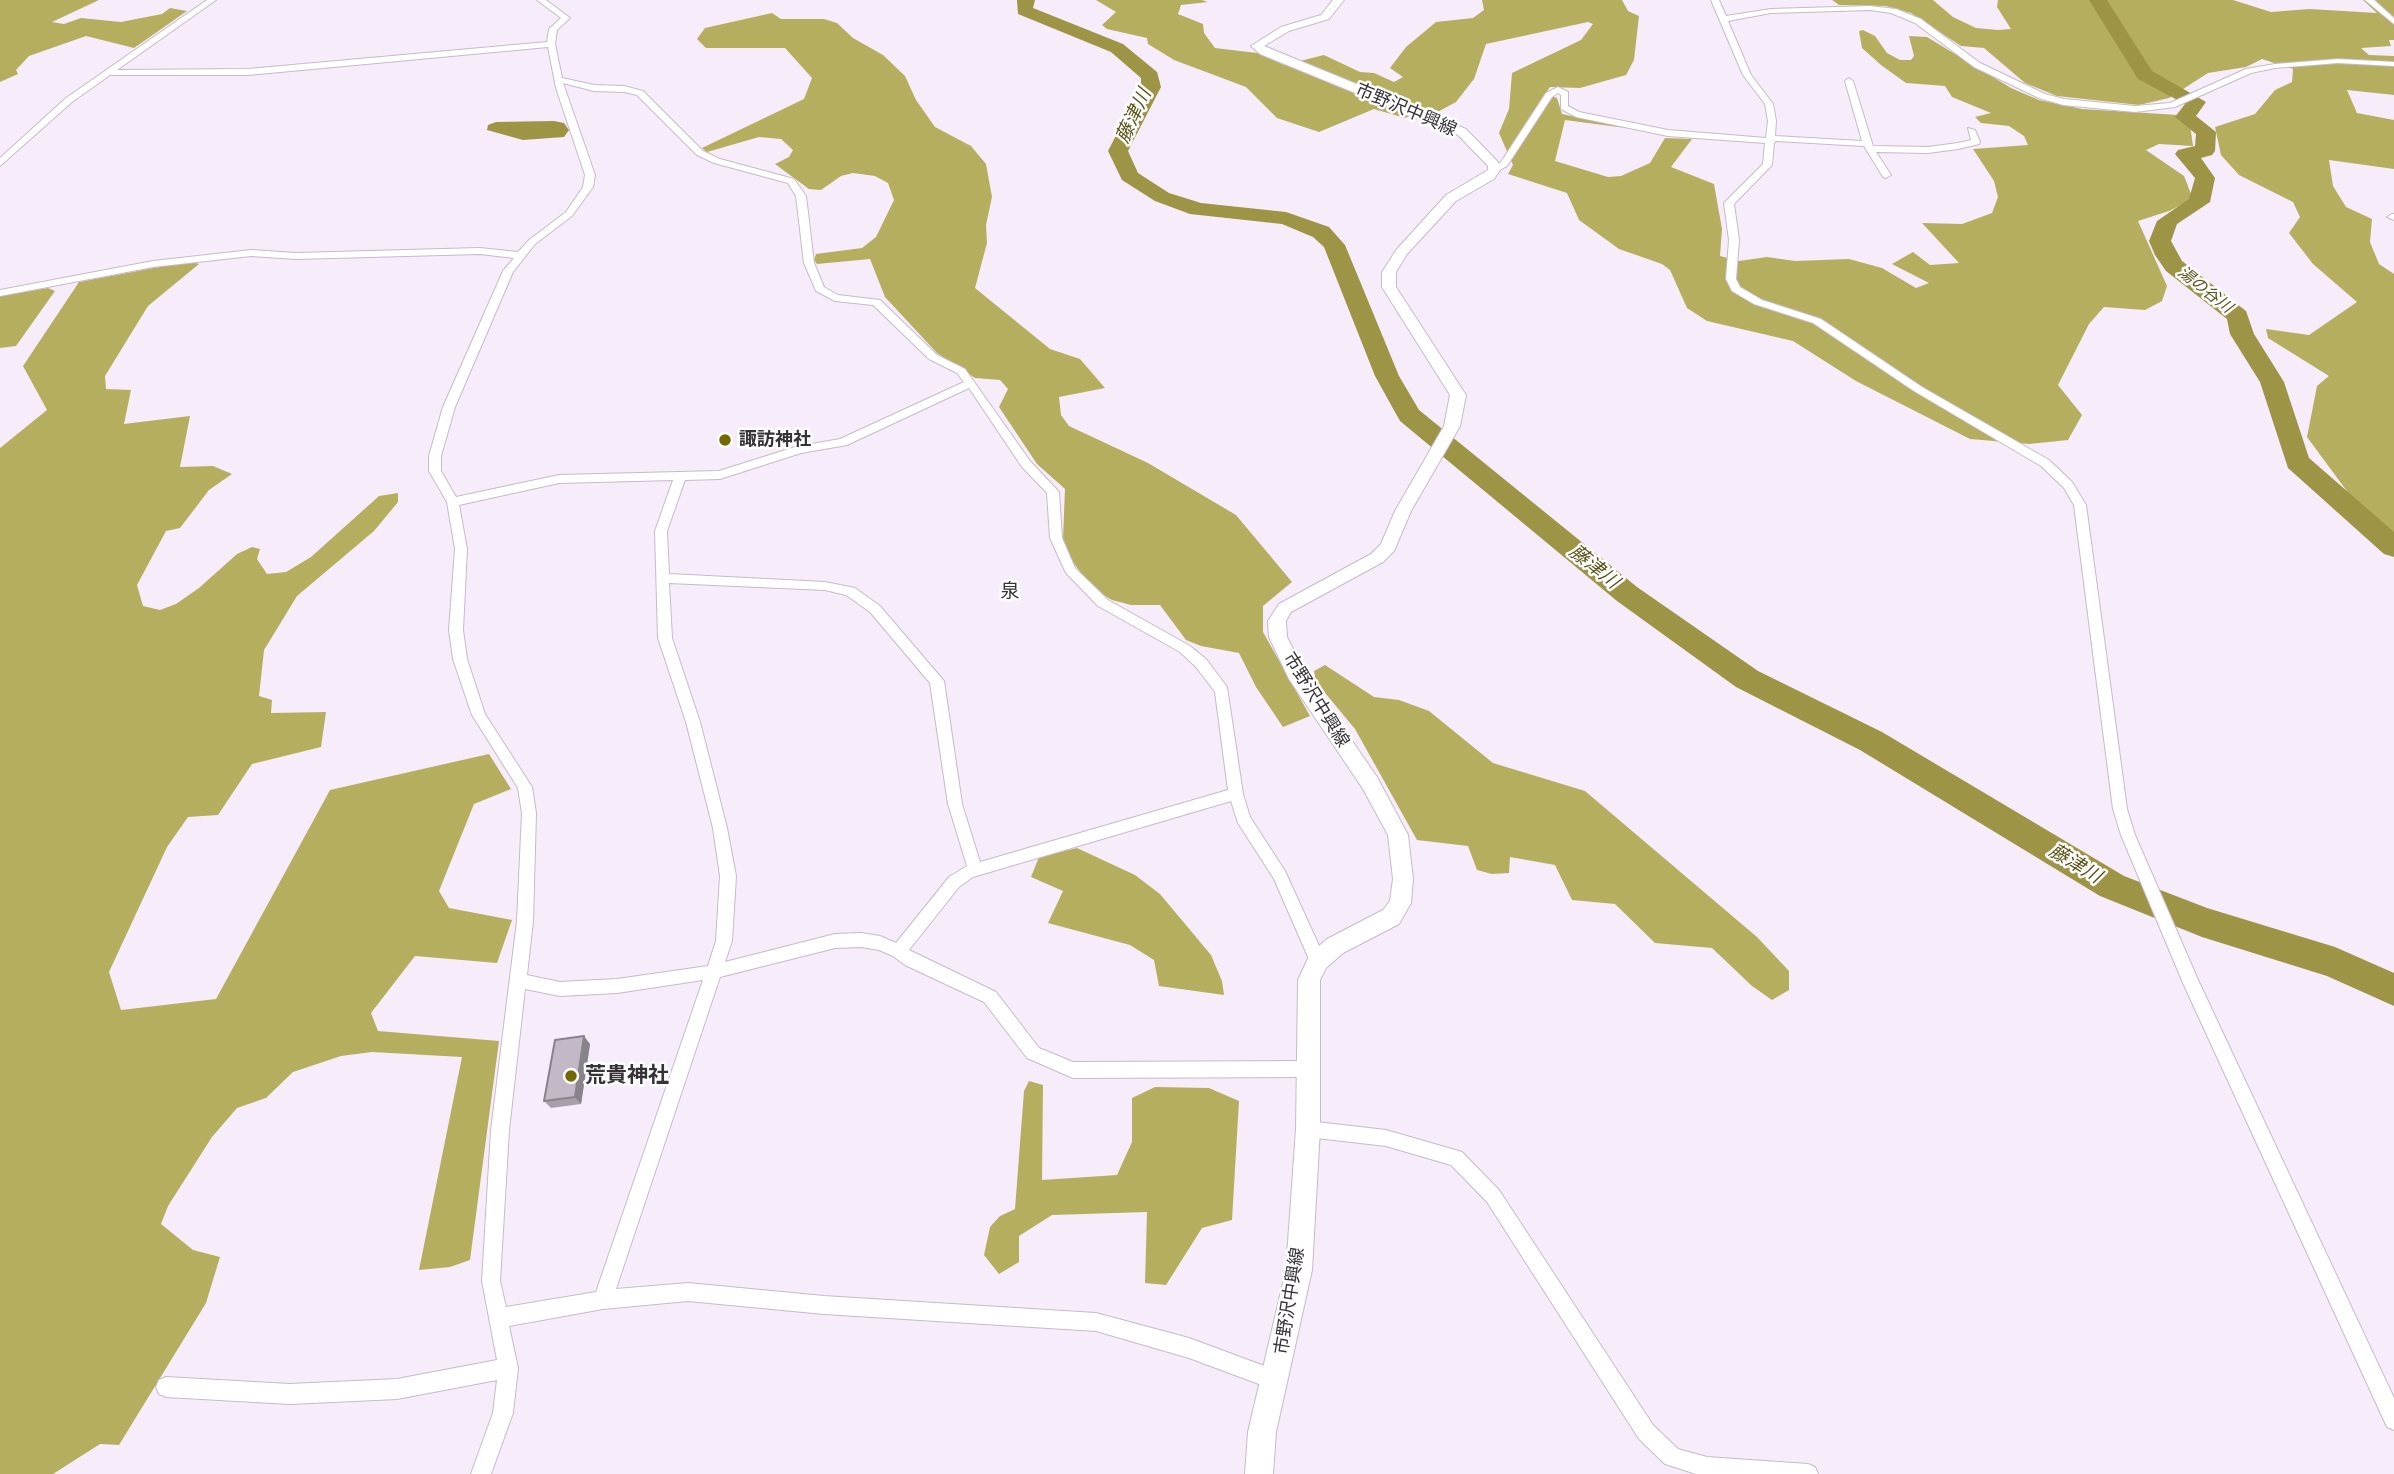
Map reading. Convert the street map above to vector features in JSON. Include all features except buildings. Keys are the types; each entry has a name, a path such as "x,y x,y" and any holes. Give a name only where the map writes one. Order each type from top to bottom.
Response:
{"main road":[{"name":"市野沢中興線","path":"1259,1474 1262,1432 1299,1270 1308,1129 1309,980 1318,961 1335,946 1391,917 1400,903 1403,855 1398,835 1370,783 1296,674 1278,637 1276,621 1285,608 1377,558 1388,547 1404,511 1452,426 1458,395 1389,286 1389,272 1402,252 1451,198 1494,170 1494,165 1462,132 1264,52 1257,46 1285,29 1325,17 1339,0"}],"street":[{"path":"0,163 69,100 212,0"},
{"path":"481,1474 503,1413 508,1368 491,1281 500,1130 512,1016 519,981 529,849 525,787 479,715 460,659 456,630 461,549 453,502 435,471 438,446 449,407 484,321 518,255 569,214 588,187 590,175 560,88 551,44 553,29 566,18 541,0"},
{"path":"1715,0 1747,75 1769,104 1772,140 1767,166 1729,203 1734,240 1731,279 1735,289 1758,302 1817,321 1918,389 2045,463 2068,485 2080,505 2120,809 2128,835 2172,937 2394,1420"},
{"path":"2369,0 2394,22"},
{"path":"1724,19 1771,11 1870,8 1893,11 1918,21 1977,65 2042,96 2063,102 2135,109 2155,109 2181,101 2249,71 2275,66 2338,61 2394,64"},
{"path":"106,73 248,72 551,44"},
{"path":"560,80 594,88 624,89 640,93 700,153 791,181 801,196 809,263 820,289 835,298 876,302 933,357 961,371 1026,464 1053,492 1056,537 1070,570 1103,603 1185,649 1201,663 1222,691 1236,794 1243,819 1280,876 1318,961"},
{"path":"1849,81 1868,146 1886,175"},
{"path":"1494,170 1504,164 1549,95 1558,90 1564,94 1564,107 1576,114 1668,133 1928,150 1976,142 1971,130"},
{"path":"0,293 153,264 251,253 296,256 480,251 518,255"},
{"path":"453,502 559,479 719,475 799,450 843,442 971,383"},
{"path":"603,1300 724,941 727,876 720,828 693,722 665,638 660,531 680,476"},
{"path":"662,578 825,586 850,591 875,609 937,681 955,804 975,869"},
{"path":"899,951 954,882 975,869 1236,794"},
{"path":"519,981 560,989 617,986 712,972 835,941 880,943 990,997 1032,1053 1073,1070 1310,1069"},
{"path":"1308,1129 1386,1138 1456,1158 1493,1196 1646,1432 1672,1457 1707,1467 1808,1474"},
{"path":"498,1318 603,1300 688,1292 824,1305 1096,1322 1189,1348 1275,1380"},
{"path":"166,1387 290,1394 397,1389 508,1368"}],"shaded area":[{"path":"0,0 99,0 52,22 64,24 81,18 121,22 162,14 170,8 187,11 134,48 86,36 29,56 16,70 18,74 0,82"},
{"path":"1096,0 1202,0 1208,2 1181,5 1178,14 1203,24 1204,33 1215,48 1257,53 1284,65 1324,55 1360,72 1374,73 1394,82 1403,77 1390,68 1406,47 1436,22 1473,18 1484,10 1482,0 1622,0 1628,11 1639,16 1634,60 1626,75 1580,88 1550,87 1545,94 1557,98 1562,114 1626,128 1565,120 1555,161 1608,177 1621,176 1650,163 1665,138 1692,139 1671,167 1714,184 1722,229 1720,256 1739,261 1767,257 1795,261 1849,259 1882,268 1916,288 1929,283 1892,264 1913,252 1930,265 1959,263 1922,223 1962,224 1992,213 1998,197 1994,181 1973,149 2028,145 2024,136 2009,126 1981,123 1975,117 1991,113 1952,97 1945,86 1906,83 1862,48 1859,31 1863,30 1875,36 1887,53 1900,60 1911,60 1914,56 1909,36 1927,37 2011,88 2039,100 2082,109 2178,115 2190,124 2193,146 2159,144 2146,150 2184,176 2193,199 2169,211 2138,221 2167,286 2162,301 2145,310 2104,307 2089,324 2058,385 2082,415 2068,440 2029,444 1970,439 1856,381 1793,341 1707,321 1687,308 1670,270 1662,264 1619,249 1579,220 1567,193 1508,174 1513,165 1499,133 1509,109 1512,73 1581,40 1593,24 1588,22 1486,44 1474,79 1456,102 1432,115 1418,112 1405,118 1374,109 1319,132 1277,118 1246,87 1174,60 1148,44 1147,38 1107,29 1102,25 1116,12"},
{"path":"1832,0 1933,0 1953,17 1976,28 1998,30 2011,29 1997,7 1998,0 2233,0 2271,12 2309,9 2377,13 2363,0 2394,0 2394,40 2389,40 2391,46 2361,48 2369,55 2394,56 2394,95 2347,90 2357,113 2394,120 2394,169 2329,160 2333,186 2346,207 2372,219 2370,242 2379,264 2394,274 2394,536 2352,498 2307,437 2317,386 2329,376 2268,338 2266,329 2309,335 2357,302 2313,264 2289,233 2300,217 2293,202 2239,175 2221,155 2215,127 2255,114 2275,90 2292,82 2293,69 2262,59 2246,67 2208,73 2169,98 2139,105 2057,96 2025,83 1984,48 1961,46 1911,13 1886,6 1839,5"},
{"path":"772,13 781,19 824,19 837,23 853,38 883,55 905,76 916,100 935,127 971,146 986,164 992,197 986,225 987,243 975,288 1050,349 1080,359 1105,388 1059,397 1061,415 1069,426 1148,463 1236,515 1292,582 1263,606 1263,632 1310,716 1283,727 1256,687 1239,653 1201,646 1186,640 1160,605 1131,605 1112,600 1092,588 1073,562 1063,539 1065,489 1037,464 999,407 1008,389 1000,380 975,378 937,353 885,297 870,259 817,264 814,260 816,254 862,248 876,237 894,200 888,183 875,176 853,173 841,176 821,190 809,189 775,164 789,157 793,150 781,139 759,137 707,152 702,148 804,99 812,78 785,48 706,48 697,39 705,28"},
{"path":"496,122 564,123 569,130 564,137 523,140 487,130 488,125"},
{"path":"191,261 199,264 148,306 105,376 106,389 131,390 124,424 190,416 180,467 213,466 232,474 209,490 180,528 166,531 137,585 143,606 160,610 176,604 199,588 237,554 252,547 260,549 257,559 267,574 286,572 311,557 379,496 398,493 398,502 374,531 297,596 264,650 259,696 272,700 271,713 326,712 321,747 252,764 218,815 188,817 167,847 109,972 121,1010 216,999 330,790 489,754 511,789 474,804 439,891 449,908 512,920 497,963 415,956 371,1013 378,1031 499,1041 470,1260 450,1267 419,1270 462,1057 372,1052 341,1056 293,1072 266,1098 237,1108 212,1137 168,1206 161,1224 193,1250 220,1257 206,1303 119,1445 100,1444 53,1474 0,1474 0,448 47,410 23,366 79,282"},
{"path":"48,288 55,291 16,346 0,348 0,296"},
{"path":"1325,665 1374,697 1399,700 1429,711 1493,763 1585,791 1757,937 1789,971 1789,990 1772,1000 1752,986 1712,948 1655,943 1615,904 1572,900 1555,865 1510,857 1509,873 1492,874 1477,870 1468,846 1417,840 1355,729 1316,682 1314,671"},
{"path":"1077,848 1135,875 1160,894 1211,955 1222,981 1224,995 1159,986 1154,960 1130,945 1048,923 1063,891 1031,877 1039,857"},
{"path":"1029,1081 1043,1085 1042,1180 1117,1175 1132,1142 1132,1098 1155,1087 1209,1088 1239,1101 1232,1220 1202,1228 1166,1285 1145,1283 1147,1212 1052,1215 1019,1236 1019,1262 999,1274 984,1255 990,1227 1000,1216 1015,1209 1024,1091"}],"waterway":[{"name":"藤津川","path":"1026,0 1024,10 1117,48 1150,76 1151,87 1118,151 1129,176 1162,197 1198,209 1286,218 1321,232 1334,245 1387,376 1409,415 1454,455 1515,499 1627,594 1747,679 1871,741 2008,826 2112,886 2202,922 2335,963 2394,990"},
{"name":"湯の谷川","path":"2098,0 2145,75 2196,102 2185,117 2206,132 2205,151 2185,154 2202,170 2205,178 2199,202 2168,221 2160,241 2166,255 2174,266 2238,316 2242,334 2272,382 2297,462 2394,547"}],"place":[{"name":"諏訪神社","path":"725,440"},
{"name":"荒貴神社","path":"571,1076"}],"district":[{"name":"泉","path":"1010,591"}]}
